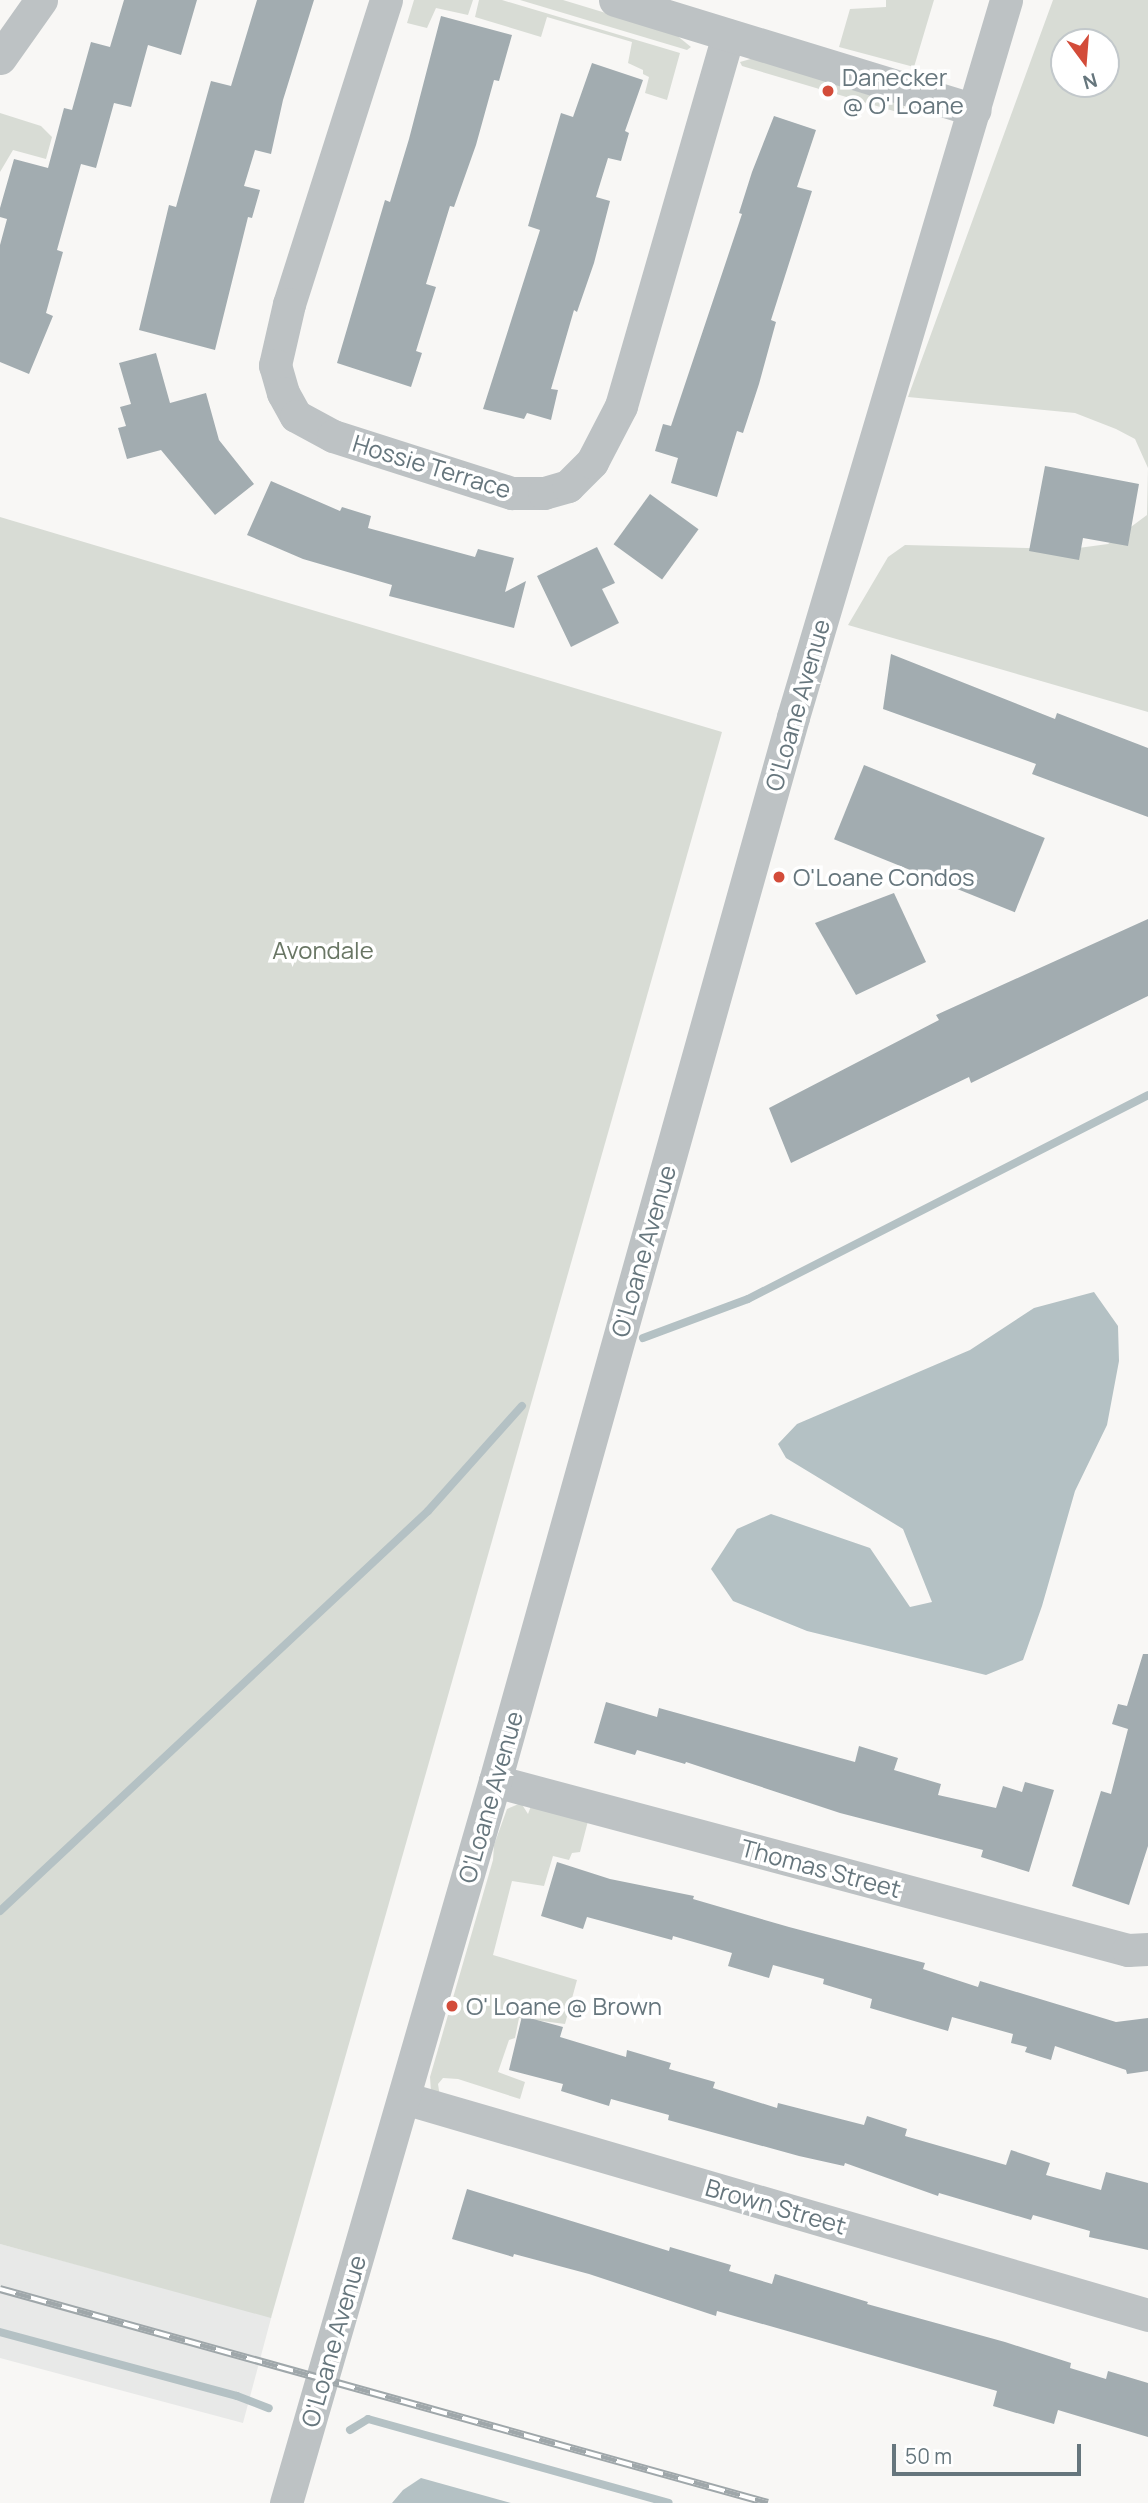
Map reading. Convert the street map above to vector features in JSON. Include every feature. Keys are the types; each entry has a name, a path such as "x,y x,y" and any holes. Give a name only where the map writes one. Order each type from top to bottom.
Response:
{"street":[{"path":"0,58 41,0"},
{"name":"Hossie Terrace","path":"386,0 289,304 275,365 283,393 296,416 334,436 512,493 544,493 568,486 592,462 621,405 728,35"},
{"path":"615,0 975,110"},
{"name":"O'Loane Avenue","path":"286,2503 495,1781 793,717 1006,0"},
{"name":"Thomas Street","path":"495,1781 1128,1950 1148,1949"},
{"name":"Brown Street","path":"404,2098 1148,2315"}],"shaded area":[{"path":"1094,1292 1118,1326 1119,1361 1107,1425 1075,1491 1042,1606 1023,1660 986,1675 807,1631 733,1601 711,1569 737,1529 771,1514 870,1548 910,1607 932,1602 903,1529 786,1458 778,1444 797,1424 970,1350 1034,1308"},
{"path":"0,2244 271,2317 243,2423 0,2358"},
{"path":"421,2478 511,2503 392,2503 403,2490"}],"green space":[{"path":"414,0 473,0 468,15 436,8 427,28 407,23"},
{"path":"479,0 502,0 680,53 667,100 645,93 649,77 643,74 643,70 628,63 632,42 547,17 541,37 475,17"},
{"path":"520,0 563,0 675,34 691,47 687,50"},
{"path":"886,0 934,0 914,67 839,47 850,9 886,7"},
{"path":"1053,0 1148,0 1148,468 1135,439 1075,413 908,397"},
{"path":"754,58 903,102 904,108 897,112 742,66 740,62"},
{"path":"0,113 41,126 52,137 46,159 13,150 0,172"},
{"path":"1148,468 1148,712 848,625 888,557 905,545 1071,549 1108,544 1147,515"},
{"name":"Avondale","path":"0,517 722,732 271,2318 0,2244"},
{"path":"521,1803 528,1814 531,1806 588,1821 580,1852 572,1853 569,1860 553,1856 544,1886 512,1881 493,1955 577,1980 565,2024 519,2018 515,2038 509,2040 498,2072 525,2082 520,2099 458,2079 443,2078 438,2084 440,2097 431,2092 430,2077 493,1860 494,1845 507,1809"}],"building":[{"path":"124,0 197,0 181,55 148,45 131,107 114,103 96,168 81,164 57,250 63,252 46,313 53,316 29,374 0,362 0,245 7,219 0,217 0,208 14,159 48,168 64,108 72,110 91,42 110,47"},
{"path":"257,0 314,0 283,100 271,154 255,150 244,186 260,190 252,218 248,217 215,350 139,330 169,205 176,207 211,81 231,86"},
{"path":"441,16 512,35 499,81 494,80 476,145 454,207 450,206 426,284 436,287 416,351 422,353 411,387 337,363 385,200 390,202 409,139"},
{"path":"592,63 643,80 625,131 629,133 621,161 608,158 596,197 610,201 594,263 577,312 574,310 551,389 558,390 551,420 527,413 524,419 483,409 540,230 528,226 561,113 573,117"},
{"path":"774,116 816,130 797,187 812,191 771,320 776,322 759,384 743,433 737,431 717,497 671,483 678,458 655,451 663,424 671,426 742,214 739,213 752,172"},
{"path":"156,353 170,403 206,393 219,440 254,484 215,515 161,450 127,459 118,428 126,426 120,407 131,404 119,363"},
{"path":"1045,466 1139,484 1128,546 1083,538 1079,560 1029,551"},
{"path":"271,481 340,511 342,507 371,516 368,528 475,557 478,549 514,558 505,592 526,581 514,628 389,596 392,585 303,559 247,535"},
{"path":"650,494 699,529 662,579 614,544"},
{"path":"597,547 615,583 602,589 619,623 571,647 537,576"},
{"path":"891,654 1055,719 1057,713 1148,748 1148,817 1032,774 1036,764 883,709"},
{"path":"864,765 1045,838 1015,912 834,839"},
{"path":"894,893 926,962 856,995 815,923"},
{"path":"1148,919 1148,996 971,1083 969,1077 791,1163 769,1108 939,1020 936,1015"},
{"path":"1143,1654 1148,1654 1148,1846 1129,1905 1072,1886 1101,1791 1111,1794 1128,1729 1112,1724 1118,1704 1127,1706"},
{"path":"606,1702 657,1717 659,1708 855,1762 859,1746 898,1758 894,1770 941,1784 938,1795 996,1808 1003,1786 1022,1792 1025,1782 1054,1790 1029,1872 981,1857 983,1850 840,1813 686,1762 685,1764 637,1750 635,1755 594,1743"},
{"path":"557,1862 610,1879 694,1896 693,1899 789,1927 925,1963 923,1969 978,1987 980,1981 1116,2022 1148,2018 1148,2071 1127,2074 1126,2070 1055,2046 1051,2060 1025,2052 1027,2047 1011,2043 1013,2034 952,2017 948,2031 870,2008 872,1999 823,1984 824,1979 773,1965 769,1978 728,1966 732,1953 673,1936 672,1940 587,1917 583,1929 541,1916"},
{"path":"522,2016 563,2027 560,2037 626,2057 627,2050 671,2063 669,2069 715,2082 713,2088 777,2108 778,2103 864,2125 867,2116 907,2129 905,2136 1006,2165 1011,2150 1050,2163 1046,2175 1101,2190 1106,2172 1148,2183 1148,2250 1089,2237 1090,2231 1033,2215 1031,2220 939,2193 938,2196 845,2163 844,2166 799,2156 668,2120 669,2115 611,2099 609,2106 561,2091 563,2084 509,2070"},
{"path":"467,2189 669,2251 670,2247 731,2265 729,2271 772,2284 775,2274 868,2302 867,2304 1005,2342 1071,2363 1070,2368 1106,2379 1108,2371 1148,2383 1148,2437 1058,2410 1054,2424 993,2406 997,2391 717,2311 716,2316 589,2274 514,2254 513,2257 452,2239"}],"waterway":[{"path":"643,1338 748,1299 1148,1095"},
{"path":"0,1911 428,1511 522,1406"},
{"path":"0,2332 237,2396 269,2408"},
{"path":"350,2430 368,2419 668,2503"}],"railway":[{"path":"0,2289 768,2503"}],"place":[{"name":"Danecker @ O' Loane","path":"828,91"},
{"name":"O'Loane Condos","path":"779,877"},
{"name":"O' Loane @ Brown","path":"452,2006"}]}
